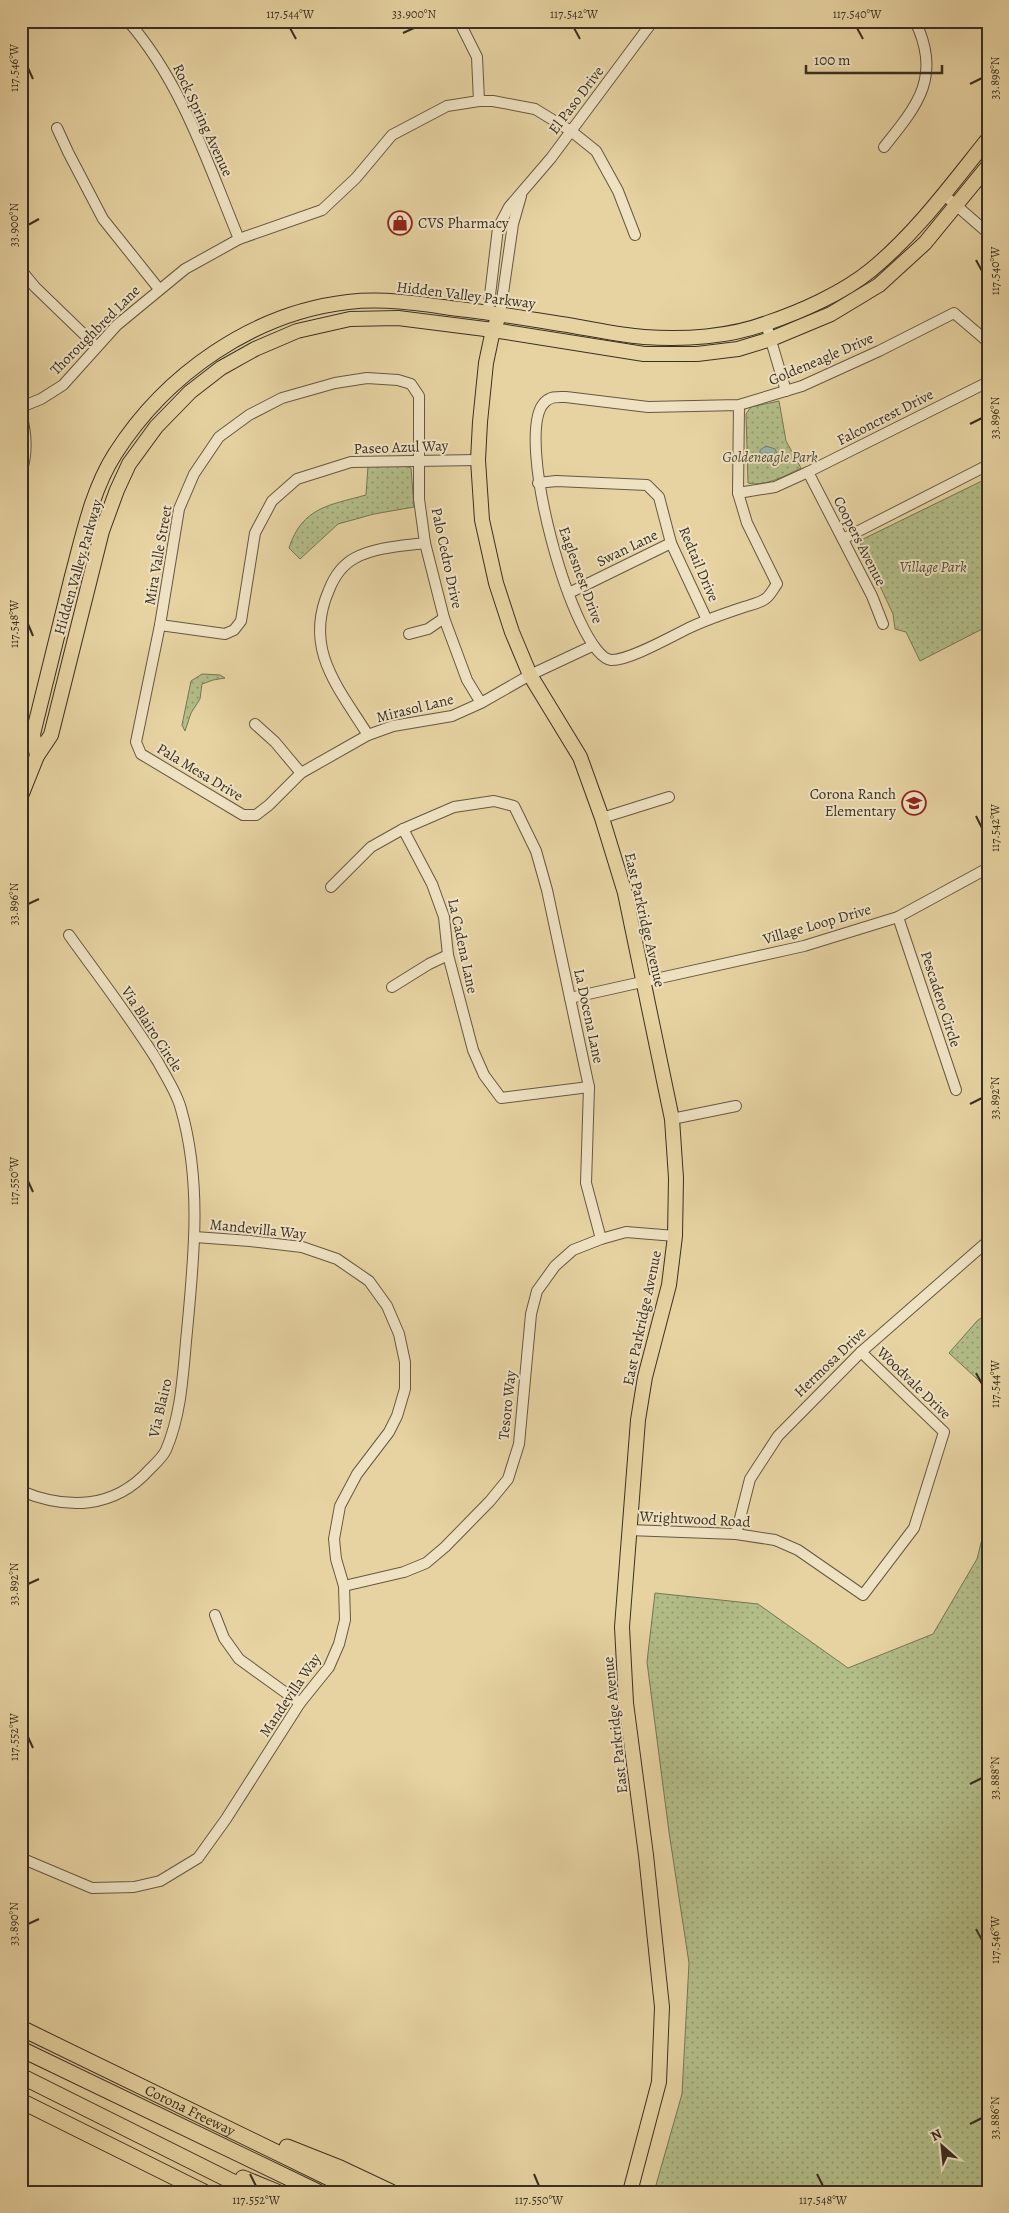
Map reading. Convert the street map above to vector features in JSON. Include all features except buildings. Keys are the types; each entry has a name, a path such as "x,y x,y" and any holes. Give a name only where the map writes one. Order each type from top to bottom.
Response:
{"highway":[{"name":"Corona Freeway","path":"21,2028 358,2192"},
{"path":"21,2049 318,2192"},
{"path":"21,2076 253,2192"},
{"path":"21,2100 204,2192"},
{"path":"190,2110 340,2168 391,2192"},
{"path":"156,2115 301,2192"},
{"path":"140,2136 277,2192"}],"main road":[{"name":"Hidden Valley Parkway","path":"37,756 33,734 85,526 101,484 114,456 143,416 178,380 211,353 292,315 348,302 398,301 494,313 645,337 696,336 735,332 766,324 824,299 869,272 912,231 988,140"},
{"name":"Hidden Valley Parkway","path":"21,796 37,756 50,735 102,531 116,490 129,464 156,427 190,392 220,368 255,349 297,331 350,319 398,318 493,330 644,354 697,354 738,349 770,339 831,314 879,286 925,243 988,166"},
{"name":"East Parkridge Avenue","path":"494,313 493,330 485,372 478,460 482,520 496,583 512,632 530,675 580,757 602,818 624,893 672,1119 676,1178 675,1236 669,1285 645,1377 640,1412 628,1530 622,1627 626,1702 646,1855 662,2007 659,2082 630,2192"}],"street":[{"name":"Rock Spring Avenue","path":"128,21 150,48 180,100 239,238"},
{"path":"459,21 476,57 479,101"},
{"name":"El Paso Drive","path":"494,313 521,195 653,21"},
{"path":"884,147 919,100 926,76 927,56 925,40 915,21"},
{"name":"Thoroughbred Lane","path":"21,407 41,399 63,385 96,346 117,325 185,269 239,238 322,210 356,178 392,135 447,106 479,101 493,101 535,109 571,130 596,151 628,215 635,235"},
{"path":"57,128 103,219 159,289"},
{"path":"943,194 988,233"},
{"path":"21,270 34,287 96,346"},
{"name":"Goldeneagle Drive","path":"544,402 554,397 566,397 648,407 739,405 786,391 879,351 954,313 988,342"},
{"path":"766,324 786,391"},
{"name":"Mira Valle Street","path":"136,742 160,625 179,509 194,474 219,437 249,415 282,398 326,386 367,378 398,380 411,384"},
{"name":"Falconcrest Drive","path":"738,493 775,487 988,382"},
{"name":"Palo Cedro Drive","path":"411,384 419,396 419,499 425,543 444,618 467,680 481,703"},
{"name":"Eaglesnest Drive","path":"544,402 537,414 535,436 538,483 551,542 569,593 592,646 600,655 610,660 626,657 707,620"},
{"path":"707,620 765,600 777,584 747,524 738,493 739,405"},
{"path":"21,414 26,433 26,458 21,473"},
{"name":"Paseo Azul Way","path":"160,625 225,634 234,630 241,621 255,533 272,501 297,479 351,462 478,460"},
{"path":"843,539 988,465"},
{"name":"Coopers Avenue","path":"808,472 872,596 883,624"},
{"name":"Redtail Drive","path":"538,483 556,481 646,485 659,497 671,543 707,620"},
{"path":"368,736 334,680 321,650 319,633 322,604 335,576 353,559 372,551 425,543"},
{"name":"Swan Lane","path":"569,593 671,543"},
{"path":"409,634 428,629 444,618"},
{"name":"Mirasol Lane","path":"256,815 269,806 301,773 368,736 392,726 452,716 481,703 530,675 592,646"},
{"path":"255,724 275,742 301,773"},
{"name":"Pala Mesa Drive","path":"136,742 141,754 165,770 243,815 256,815"},
{"path":"602,818 669,797"},
{"name":"La Docena Lane","path":"403,829 454,807 494,800 514,806 536,851 547,890 589,1087 586,1183 601,1239"},
{"path":"331,887 371,847 403,829"},
{"name":"La Cadena Lane","path":"403,829 432,884 444,916 448,955 473,1050 484,1075 501,1098 589,1087"},
{"name":"Village Loop Drive","path":"570,998 804,946 898,917 988,868"},
{"name":"Pescadero Circle","path":"898,917 956,1090"},
{"name":"Via Blairo Circle","path":"69,935 141,1034 165,1074 181,1107 192,1154 196,1237"},
{"path":"392,987 429,964 448,955"},
{"path":"672,1119 736,1106"},
{"name":"Tesoro Way","path":"344,1586 404,1572 426,1563 452,1541 508,1479 520,1444 531,1314 537,1291 556,1266 573,1250 626,1232 675,1236"},
{"name":"Via Blairo","path":"21,1492 43,1500 72,1504 107,1500 141,1479 166,1452 181,1398 196,1237"},
{"name":"Mandevilla Way","path":"21,1858 92,1888 134,1887 160,1881 198,1858 226,1819 300,1703 329,1667 339,1644 345,1620 344,1586 336,1559 334,1539 340,1506 357,1474 389,1432 397,1416 405,1389 404,1362 399,1334 387,1306 369,1281 337,1258 302,1247 196,1237"},
{"name":"Hermosa Drive","path":"736,1534 750,1479 778,1436 860,1352 988,1242"},
{"name":"Woodvale Drive","path":"860,1352 944,1432 914,1528 863,1595"},
{"name":"Wrightwood Road","path":"628,1530 736,1534 774,1540 798,1550 863,1595"},
{"path":"215,1615 224,1638 239,1659 300,1703"}],"green space":[{"name":"Goldeneagle Park","path":"779,401 786,441 801,468 769,482 748,483 746,414 751,407"},
{"path":"368,466 406,466 411,468 414,507 374,514 338,524 300,559 289,548 301,524 310,516 329,505 366,495"},
{"name":"Village Park","path":"988,478 988,626 920,661 906,632 895,629 893,614 859,541"},
{"path":"202,674 220,675 225,678 202,684 200,699 191,713 185,731 182,725 191,681"},
{"path":"988,1313 988,1389 949,1353 977,1321"},
{"path":"988,1515 988,2192 654,2192 682,2094 689,1963 669,1832 647,1662 655,1593 758,1604 848,1668 933,1634 977,1559"}],"water":[{"path":"766,446 775,449 779,458 778,463 774,464 769,458 760,455 760,450"}],"place":[{"name":"CVS Pharmacy","path":"400,223"},
{"name":"Corona Ranch Elementary","path":"914,803"}]}
